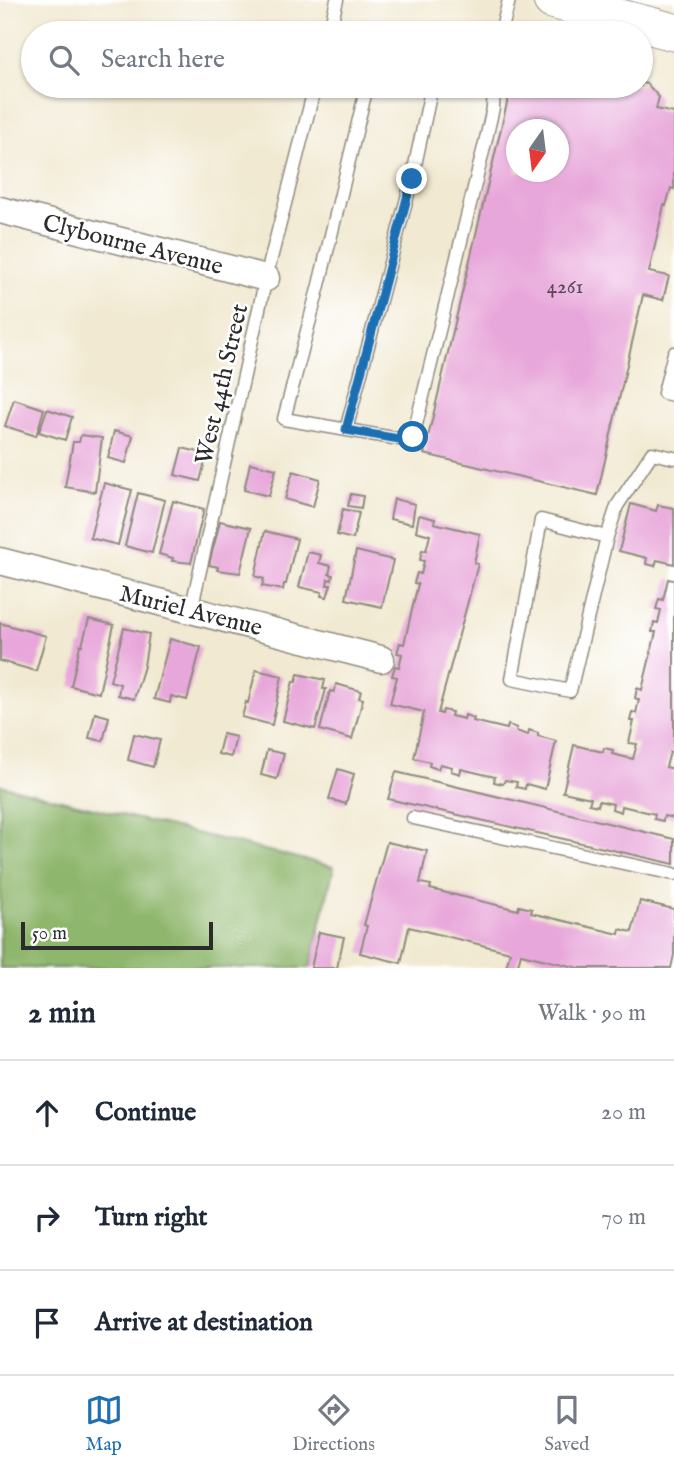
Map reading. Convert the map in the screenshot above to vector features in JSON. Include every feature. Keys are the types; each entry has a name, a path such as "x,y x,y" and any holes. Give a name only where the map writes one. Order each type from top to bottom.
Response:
{"main road":[{"path":"552,0 632,21"},
{"path":"653,26 674,32"}],"street":[{"name":"Clybourne Avenue","path":"0,210 266,278"},
{"name":"Muriel Avenue","path":"0,561 382,659"}],"lane":[{"path":"332,21 337,0"},
{"path":"504,21 509,0"},
{"name":"West 44th Street","path":"191,610 266,278 312,98"},
{"path":"364,98 284,419 399,439 413,437 485,143 493,98"},
{"path":"346,430 412,179 429,98"},
{"path":"674,353 664,393 674,396"},
{"path":"607,537 541,520 512,679 570,691 617,506 652,453 674,458"},
{"path":"413,818 674,874"}],"green space":[{"path":"0,785 334,867 310,968 0,968"}],"building":[{"path":"653,90 659,97 656,109 674,113 674,189 671,188 666,206 664,205 649,272 669,276 663,300 643,295 597,495 424,454 508,98 653,98"},
{"path":"14,399 44,409 36,436 5,426"},
{"path":"47,409 72,417 65,440 39,432"},
{"path":"114,431 133,436 126,463 108,458"},
{"path":"81,435 102,438 95,492 65,487 73,442 79,442"},
{"path":"182,448 207,454 200,481 175,475"},
{"path":"250,463 276,469 269,496 244,490"},
{"path":"293,471 320,479 313,507 285,499"},
{"path":"104,483 132,490 118,545 90,538"},
{"path":"138,493 165,500 152,553 125,546"},
{"path":"351,494 363,496 361,508 348,506"},
{"path":"394,499 415,504 412,524 390,519"},
{"path":"173,501 204,509 191,563 172,561 173,558 159,554"},
{"path":"631,504 656,511 658,505 674,508 674,564 657,560 655,566 646,564 647,558 619,551"},
{"path":"343,509 359,513 353,539 337,535"},
{"path":"419,515 435,519 434,523 480,534 474,563 478,564 438,713 442,714 443,710 452,712 451,716 464,719 465,715 474,718 473,721 507,729 508,725 528,735 529,730 538,733 538,736 556,741 545,789 526,784 525,789 516,787 517,782 505,780 503,784 494,782 495,777 461,769 460,774 451,771 452,767 440,764 438,769 429,766 430,762 414,758 424,712 390,704 397,677 392,676 395,666 399,667 402,654 397,653 400,643 404,644 418,584 414,583 417,573 421,574 424,561 420,560 422,550 426,551 430,535 416,531"},
{"path":"220,521 251,528 240,573 217,570 218,567 209,565"},
{"path":"265,531 297,539 283,590 262,586 264,579 255,576"},
{"path":"356,551 393,560 382,607 346,599"},
{"path":"308,552 321,555 319,563 331,566 329,574 333,575 332,580 328,579 327,585 331,585 327,597 321,596 322,592 299,587"},
{"path":"668,579 674,580 674,753 670,752 666,767 674,769 674,818 664,816 663,821 654,819 655,814 622,806 621,812 612,809 613,804 599,801 598,806 589,804 591,798 563,792 574,745 603,752 604,748 613,750 612,754 633,759 637,744 629,743 634,721 630,721 632,712 636,713 639,700 635,698 637,688 642,690 656,632 652,632 654,622 658,623 661,610 656,609 659,599 663,600"},
{"path":"89,619 114,625 99,693 71,686"},
{"path":"0,623 46,636 36,671 0,661"},
{"path":"124,628 149,634 144,666 134,699 118,695 120,684 110,681"},
{"path":"170,639 201,647 187,700 171,696 170,703 154,699"},
{"path":"256,670 282,676 272,725 242,717"},
{"path":"298,674 325,680 323,689 326,689 315,729 283,721 293,681 296,682"},
{"path":"336,684 361,691 359,698 363,699 352,739 320,730 330,691 334,692"},
{"path":"95,713 109,717 103,741 89,738"},
{"path":"134,734 160,740 153,767 128,760"},
{"path":"223,734 236,737 231,757 218,754"},
{"path":"267,750 284,754 277,779 261,775"},
{"path":"338,769 354,774 346,804 329,799"},
{"path":"396,772 674,839 674,864 388,799"},
{"path":"387,842 427,851 420,883 431,885 430,889 518,910 519,906 532,909 531,913 619,934 620,929 632,932 640,901 674,909 674,955 671,968 579,968 521,954 517,968 506,968 510,952 409,927 401,963 360,953 367,926 364,925"},
{"path":"319,932 344,937 337,968 311,968"}],"route":[{"path":"412,179 346,430 399,439 413,437"}]}
